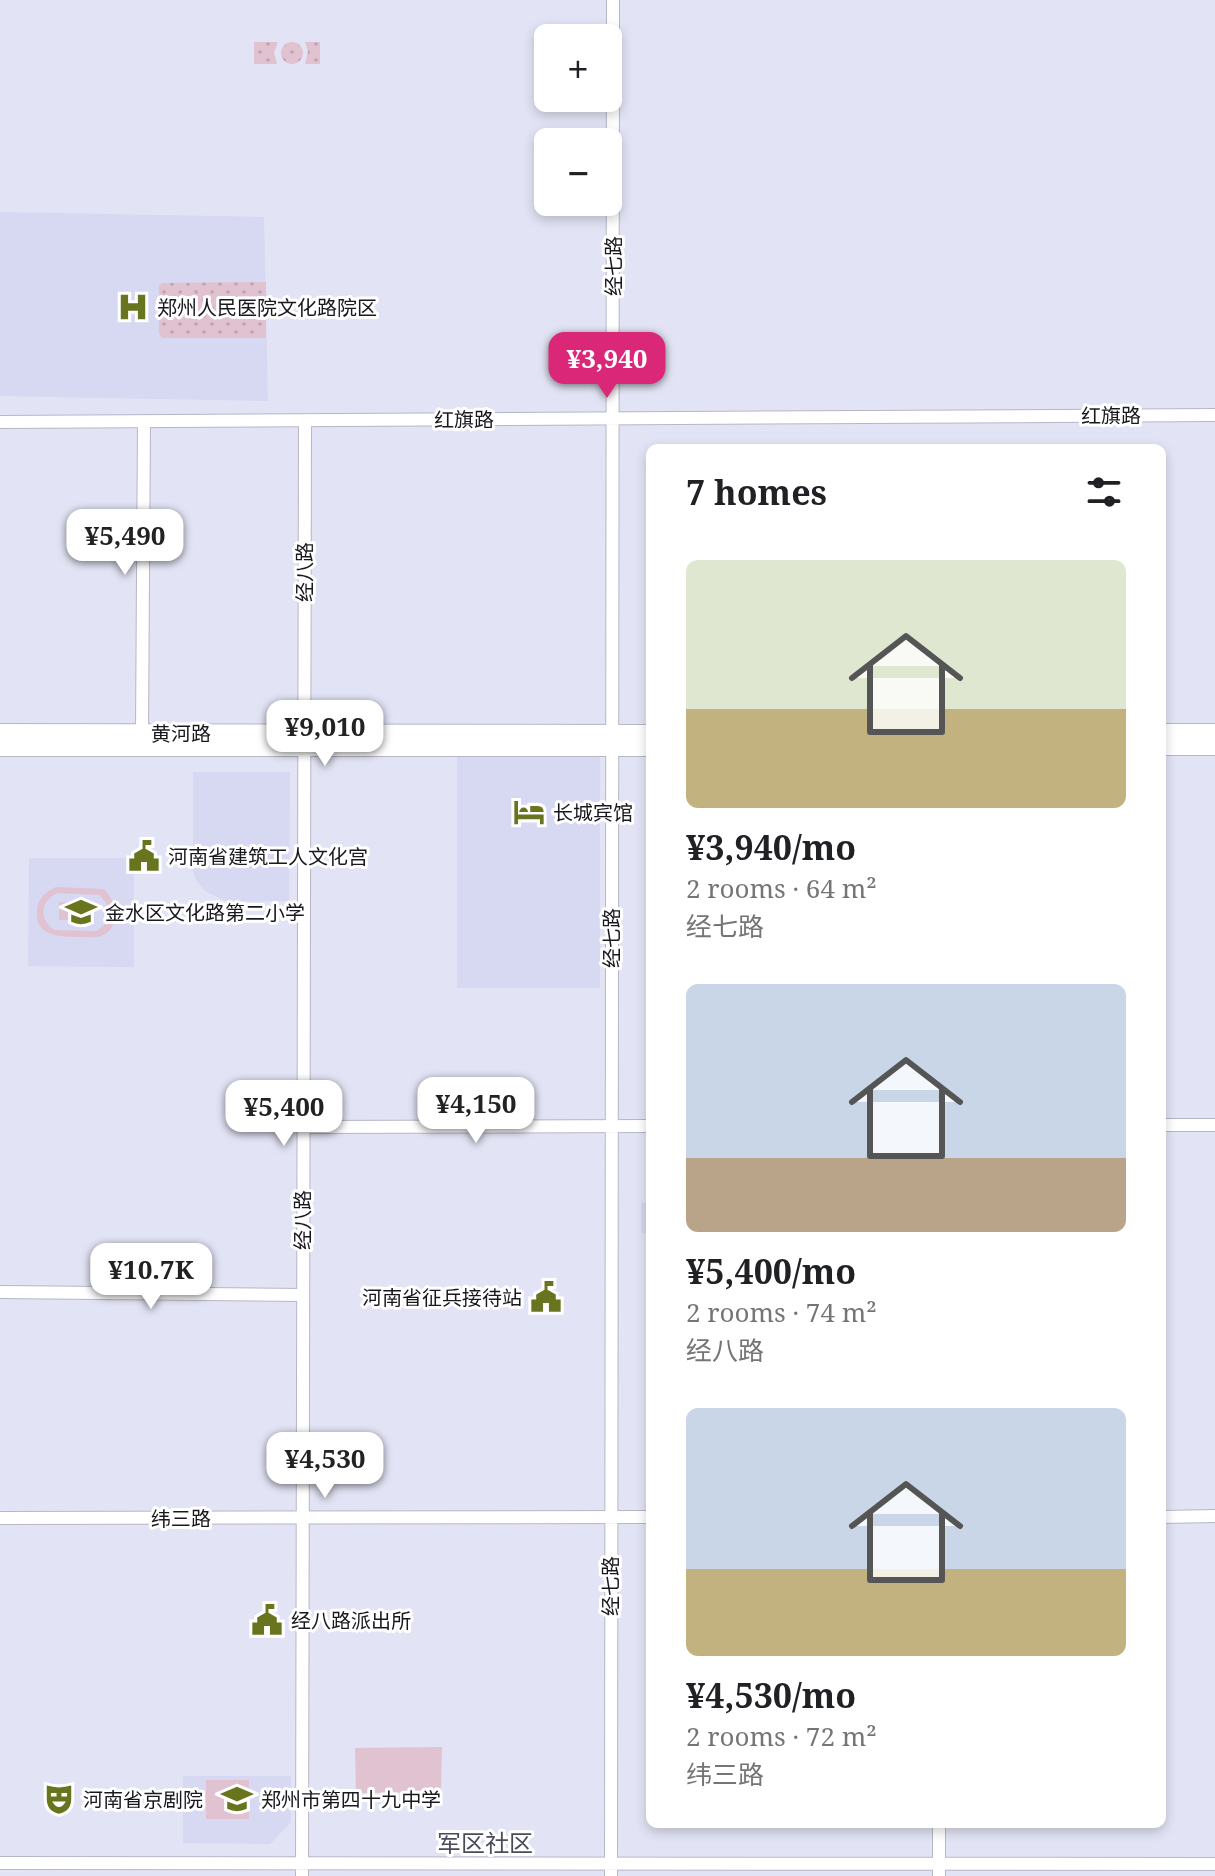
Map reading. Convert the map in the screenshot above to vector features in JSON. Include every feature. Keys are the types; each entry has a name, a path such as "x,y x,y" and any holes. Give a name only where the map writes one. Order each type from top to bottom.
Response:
{"main road":[{"name":"黄河路","path":"0,732 142,733 304,741"},
{"path":"1166,732 1215,732"},
{"name":"黄河路","path":"0,748 304,741 612,740 646,734"},
{"name":"黄河路","path":"612,740 646,747"},
{"path":"1166,747 1215,747"}],"street":[{"name":"经七路","path":"611,1870 613,0"},
{"name":"红旗路","path":"0,422 1215,415"},
{"name":"经八路","path":"302,1870 305,420"},
{"path":"142,733 144,421"},
{"path":"1166,1125 1215,1125"},
{"path":"302,1127 646,1126"},
{"path":"0,1292 302,1295"},
{"path":"1166,1517 1215,1516"},
{"name":"纬三路","path":"0,1518 646,1517"},
{"path":"939,1828 939,1870"},
{"path":"0,1863 302,1870 939,1870 1215,1864"}],"shaded area":[{"path":"254,42 278,42 274,52 277,64 254,64"},
{"path":"292,42 300,45 303,53 300,61 292,64 284,61 281,53 284,45"},
{"path":"305,42 320,42 320,64 305,64 308,51"},
{"name":"郑州人民医院文化路院区","path":"0,212 264,217 268,401 0,396"},
{"path":"266,282 266,338 162,338 159,334 159,286 162,283"},
{"name":"长城宾馆","path":"457,757 600,757 600,988 457,988"},
{"path":"193,772 290,772 289,901 226,901 205,891 196,880 193,872"},
{"name":"金水区文化路第二小学","path":"29,858 134,858 134,967 28,966"},
{"path":"56,887 103,889 112,900 116,914 112,927 101,936 94,937 59,936 45,931 37,919 39,902","holes":["57,893 100,895 109,907 106,923 97,931 54,930 46,921 45,905"]},
{"path":"59,902 94,903 93,920 59,920"},
{"path":"641,1203 646,1203 646,1233 641,1233"},
{"path":"442,1747 441,1792 356,1793 355,1748"},
{"name":"郑州市第四十九中学","path":"183,1776 291,1776 291,1822 270,1844 183,1843"},
{"path":"206,1780 249,1780 249,1819 206,1819"}],"place":[{"name":"郑州人民医院文化路院区","path":"133,307"},
{"name":"长城宾馆","path":"529,812"},
{"name":"河南省建筑工人文化宫","path":"144,856"},
{"name":"金水区文化路第二小学","path":"81,912"},
{"name":"河南省征兵接待站","path":"546,1297"},
{"name":"经八路派出所","path":"267,1620"},
{"name":"河南省京剧院","path":"59,1799"},
{"name":"郑州市第四十九中学","path":"237,1799"}],"district":[{"name":"军区社区","path":"485,1842"}]}
